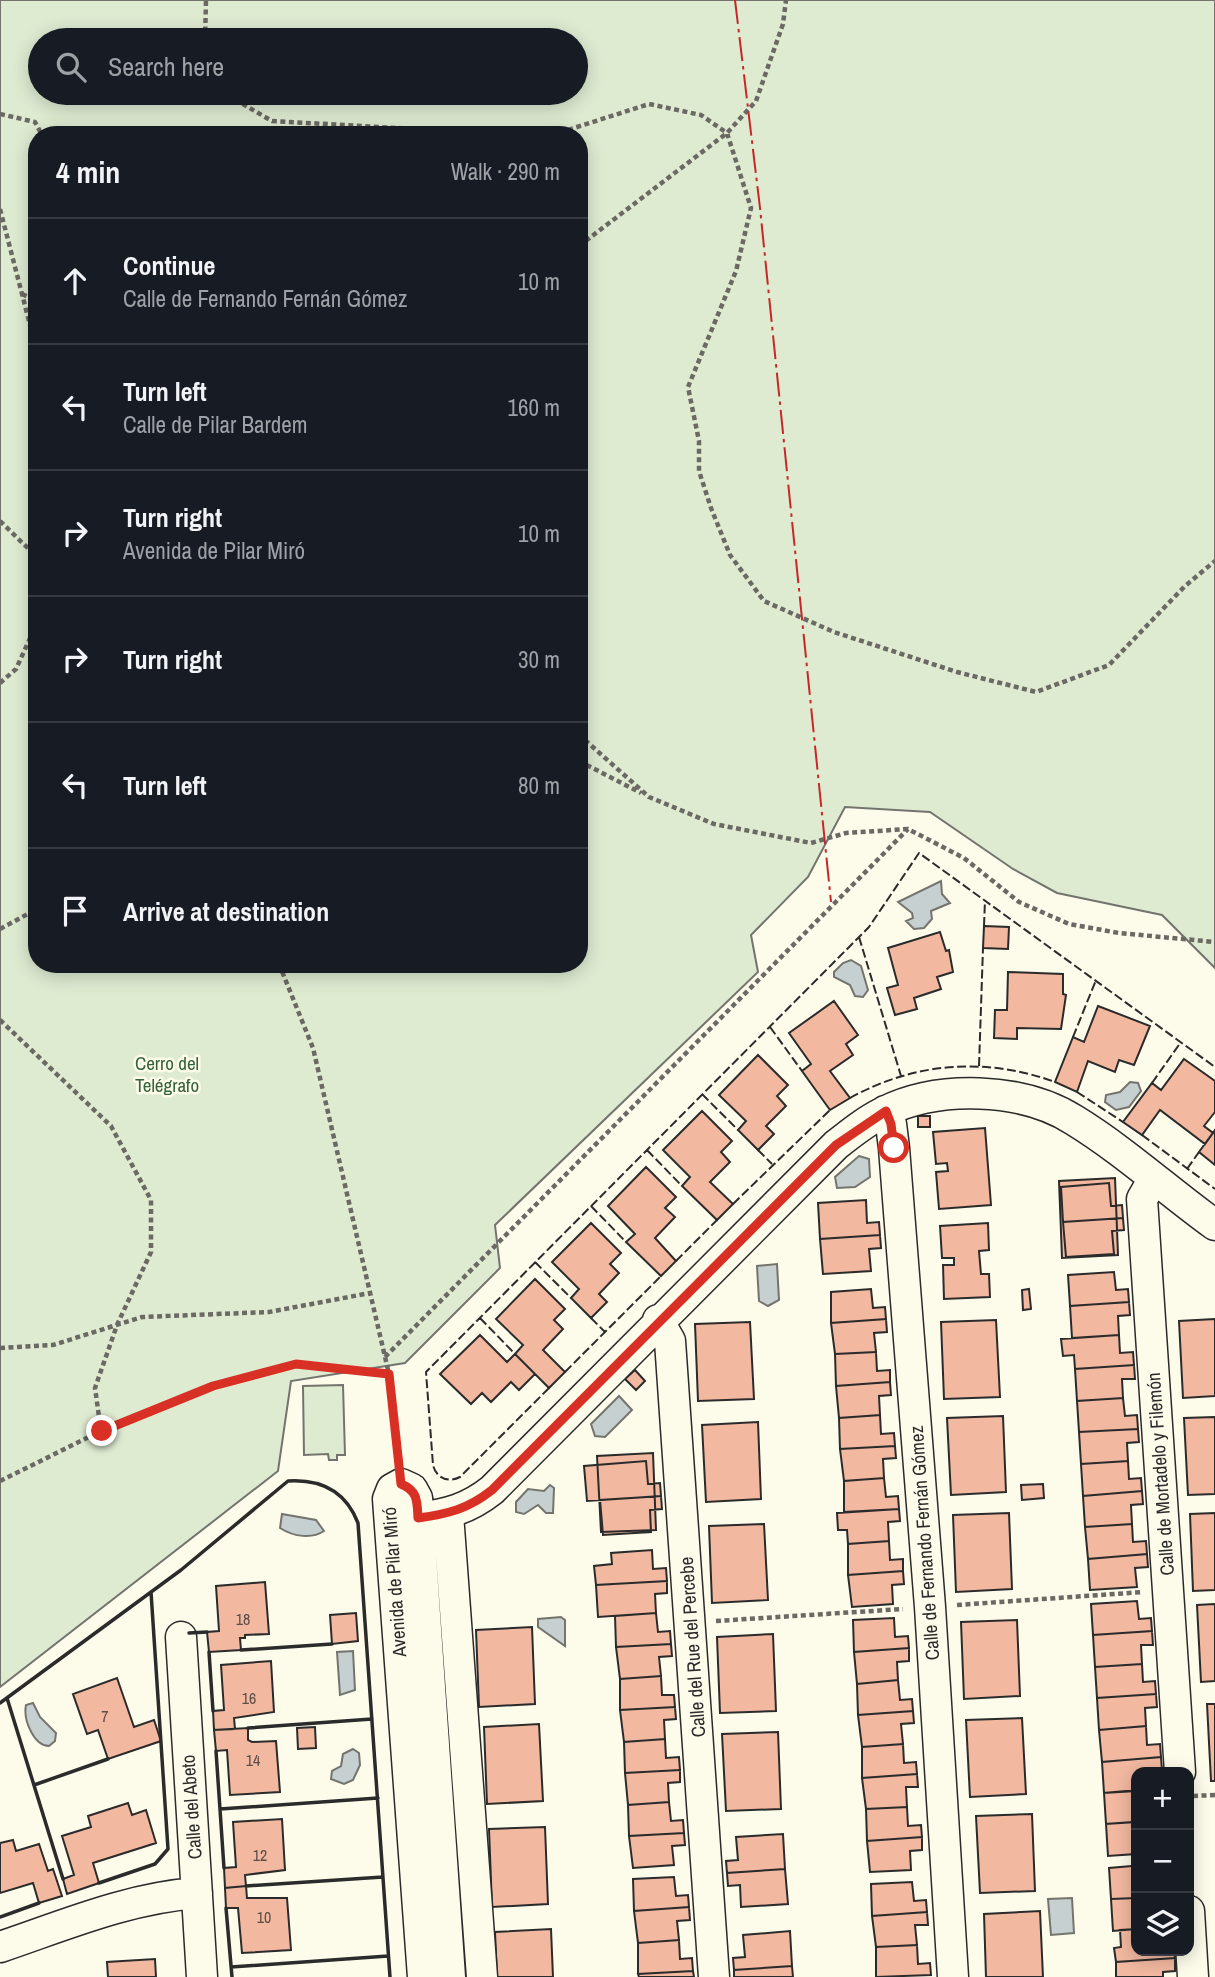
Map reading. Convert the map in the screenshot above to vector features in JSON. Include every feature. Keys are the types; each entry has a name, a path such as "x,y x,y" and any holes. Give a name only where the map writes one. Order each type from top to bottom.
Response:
{"street":[{"path":"418,1518 448,1514 471,1507 492,1490 658,1320 836,1145 886,1111 913,1102 959,1095 990,1095 1044,1105 1074,1119 1215,1225"},
{"name":"Calle de Fernando Fernán Gómez","path":"886,1111 891,1124 894,1148 930,1607 953,1977"},
{"name":"Calle de Mortadelo y Filemón","path":"1153,1180 1142,1199 1180,1767"},
{"name":"Calle del Rue del Percebe","path":"658,1320 670,1341 714,1977"},
{"name":"Avenida de Pilar Miró","path":"423,1977 388,1499 392,1489 401,1484 412,1489 417,1498 450,1977"},
{"path":"448,1514 482,1977"},
{"name":"Calle del Abeto","path":"181,1637 202,1977"},
{"path":"0,1947 128,1903 161,1895 197,1893"},
{"path":"1192,1956 1193,1977"}],"path":[{"path":"205,28 206,0"},
{"path":"588,239 727,133 757,101 783,24 786,0"},
{"path":"580,126 649,104 701,115 727,133 751,208 736,271 688,387 699,441 699,471 710,508 730,555 765,601 834,632 957,672 1036,692 1109,665 1185,586 1215,561"},
{"path":"244,105 272,121 361,126"},
{"path":"0,114 35,122 37,126"},
{"path":"0,212 28,317"},
{"path":"22,293 28,296"},
{"path":"0,521 28,548"},
{"path":"0,683 16,669 28,643"},
{"path":"588,743 649,797"},
{"path":"588,766 649,797 714,824 811,843 846,833 908,830 964,858 1019,902 1069,924 1119,933 1215,942"},
{"path":"385,1357 908,830"},
{"path":"0,929 28,914"},
{"path":"283,973 313,1048 389,1374 401,1484"},
{"path":"0,1020 111,1126 151,1200 151,1252 117,1325 95,1388 102,1431"},
{"path":"0,1348 53,1345 142,1317 269,1311 370,1293"},
{"path":"0,1481 102,1431 213,1386 296,1364 389,1374"},
{"path":"1194,1797 1215,1795"}],"green space":[{"name":"Cerro del Telégrafo","path":"0,0 1215,0 1215,968 1162,915 1057,893 1013,869 930,812 845,807 808,877 751,935 758,972 495,1225 500,1268 405,1363 291,1381 278,1471 0,1687"},
{"path":"343,1385 345,1455 337,1455 337,1460 329,1460 328,1454 304,1455 303,1386"}],"shaded area":[{"path":"941,881 942,894 950,903 931,911 932,919 924,928 914,929 906,921 913,918 912,913 898,902"},
{"path":"851,960 861,966 868,990 863,997 855,996 850,985 834,977 834,972 843,963"},
{"path":"1130,1082 1138,1083 1141,1091 1129,1107 1116,1110 1105,1102 1106,1095 1120,1092"},
{"path":"859,1156 869,1159 870,1177 855,1187 837,1188 835,1177"},
{"path":"777,1264 779,1300 768,1306 759,1301 757,1266"},
{"path":"619,1396 632,1410 605,1437 595,1436 591,1424"},
{"path":"550,1485 554,1488 553,1513 546,1513 538,1505 524,1514 516,1512 516,1502 528,1489 544,1491"},
{"path":"282,1514 316,1520 324,1531 308,1536 291,1533 280,1528"},
{"path":"561,1617 565,1620 565,1646 538,1627 538,1619"},
{"path":"353,1651 355,1690 340,1695 337,1652"},
{"path":"33,1703 40,1717 56,1733 55,1741 49,1746 34,1737 28,1725 26,1705"},
{"path":"353,1749 359,1753 360,1765 353,1780 344,1784 331,1779 332,1771 341,1766 343,1754"},
{"path":"1072,1898 1074,1933 1051,1935 1048,1899"}],"building":[{"path":"984,926 1009,927 1008,949 983,948"},
{"path":"940,932 946,951 949,950 953,972 937,977 941,989 914,998 917,1009 895,1015 887,988 898,985 888,948"},
{"path":"1008,972 1063,974 1063,994 1066,995 1061,1029 1017,1028 1017,1039 994,1038 995,1010 1007,1010"},
{"path":"834,1001 858,1035 846,1044 853,1055 830,1071 850,1098 830,1110 802,1071 811,1064 789,1033"},
{"path":"1098,1006 1150,1026 1134,1065 1119,1060 1115,1072 1088,1061 1077,1092 1055,1082 1073,1037 1084,1042"},
{"path":"758,1055 788,1085 777,1096 786,1106 766,1126 774,1134 758,1150 738,1130 746,1121 719,1095"},
{"path":"1184,1059 1215,1081 1215,1112 1204,1126 1213,1133 1205,1144 1160,1110 1142,1135 1123,1122 1152,1083 1161,1090"},
{"path":"702,1111 732,1141 721,1152 730,1162 710,1182 733,1204 717,1220 682,1186 690,1177 663,1150"},
{"path":"918,1116 930,1116 930,1127 918,1127"},
{"path":"985,1128 991,1205 939,1209 936,1172 948,1171 947,1163 936,1164 933,1132"},
{"path":"1215,1130 1215,1165 1199,1152"},
{"path":"646,1167 676,1197 665,1208 675,1217 655,1238 676,1261 661,1276 626,1242 635,1234 608,1206"},
{"path":"1115,1178 1118,1255 1062,1258 1059,1181"},
{"path":"1109,1183 1111,1206 1122,1205 1123,1218 1063,1222 1061,1187"},
{"path":"866,1200 867,1223 879,1222 880,1235 820,1239 818,1203"},
{"path":"1123,1218 1124,1230 1112,1231 1114,1254 1066,1257 1063,1222"},
{"path":"591,1223 621,1253 610,1264 619,1273 599,1294 607,1302 591,1318 571,1298 579,1289 552,1262"},
{"path":"988,1223 989,1250 979,1251 981,1274 989,1274 990,1297 944,1299 943,1265 954,1265 954,1258 942,1258 940,1226"},
{"path":"880,1235 881,1248 869,1249 871,1271 823,1274 820,1239"},
{"path":"1114,1272 1116,1290 1128,1289 1129,1302 1070,1306 1068,1275"},
{"path":"535,1279 565,1309 554,1320 563,1329 543,1350 565,1372 549,1388 515,1354 523,1345 496,1319"},
{"path":"871,1289 873,1308 885,1307 886,1319 831,1323 831,1292"},
{"path":"1029,1289 1031,1309 1023,1310 1022,1290"},
{"path":"1129,1302 1130,1315 1118,1316 1119,1335 1072,1338 1070,1306"},
{"path":"886,1319 887,1332 874,1333 876,1352 835,1354 831,1323"},
{"path":"1215,1319 1215,1396 1183,1398 1179,1321"},
{"path":"996,1320 1000,1397 944,1399 941,1322"},
{"path":"750,1322 754,1399 698,1401 695,1324"},
{"path":"480,1335 507,1362 515,1354 535,1374 519,1390 511,1382 491,1402 482,1393 471,1404 440,1374"},
{"path":"1119,1335 1120,1353 1133,1352 1134,1365 1075,1369 1074,1355 1063,1356 1061,1339"},
{"path":"876,1352 877,1371 890,1370 890,1382 836,1386 835,1354"},
{"path":"1134,1365 1135,1379 1122,1379 1123,1398 1077,1401 1075,1369"},
{"path":"635,1370 645,1381 636,1390 625,1379"},
{"path":"890,1382 891,1395 879,1396 880,1415 839,1418 836,1386"},
{"path":"1123,1398 1125,1416 1137,1415 1138,1429 1079,1432 1077,1401"},
{"path":"880,1415 881,1434 894,1433 895,1446 840,1449 839,1418"},
{"path":"1003,1416 1006,1492 951,1495 947,1418"},
{"path":"1215,1417 1215,1494 1188,1495 1184,1418"},
{"path":"758,1422 761,1499 706,1502 702,1425"},
{"path":"1138,1429 1139,1442 1127,1443 1128,1461 1081,1464 1079,1432"},
{"path":"895,1446 896,1458 883,1459 884,1478 844,1481 840,1449"},
{"path":"653,1453 656,1530 601,1532 597,1456"},
{"path":"646,1461 648,1484 660,1483 661,1496 587,1501 584,1466"},
{"path":"1128,1461 1129,1479 1141,1478 1142,1491 1083,1496 1081,1464"},
{"path":"884,1478 886,1497 898,1496 899,1509 844,1512 844,1481"},
{"path":"1043,1484 1044,1498 1022,1500 1021,1485"},
{"path":"1142,1491 1143,1504 1131,1505 1132,1524 1085,1527 1083,1496"},
{"path":"661,1496 662,1509 650,1510 651,1532 603,1535 600,1500"},
{"path":"899,1509 900,1521 888,1522 889,1541 848,1544 847,1530 838,1530 837,1513"},
{"path":"1009,1513 1012,1589 956,1592 953,1515"},
{"path":"1215,1513 1215,1590 1193,1591 1190,1514"},
{"path":"764,1524 768,1600 712,1603 709,1526"},
{"path":"1132,1524 1133,1542 1146,1541 1147,1554 1088,1559 1085,1527"},
{"path":"889,1541 890,1560 903,1559 903,1571 848,1575 848,1544"},
{"path":"652,1550 653,1569 666,1568 667,1581 596,1585 594,1566 612,1564 611,1553"},
{"path":"1147,1554 1148,1567 1135,1568 1137,1587 1090,1590 1088,1559"},
{"path":"903,1571 904,1584 892,1585 893,1604 852,1607 848,1575"},
{"path":"667,1581 667,1593 655,1594 656,1613 598,1617 596,1585"},
{"path":"265,1582 269,1634 245,1635 245,1638 240,1638 241,1650 209,1652 207,1632 219,1631 216,1586"},
{"path":"1137,1601 1139,1619 1151,1618 1152,1631 1093,1635 1091,1604"},
{"path":"1215,1604 1215,1681 1201,1682 1197,1605"},
{"path":"356,1613 358,1641 332,1644 330,1615"},
{"path":"656,1613 658,1632 670,1631 671,1644 616,1647 615,1616"},
{"path":"894,1618 895,1637 908,1636 909,1648 854,1652 853,1620"},
{"path":"1017,1620 1020,1696 964,1699 961,1622"},
{"path":"532,1627 535,1704 479,1707 476,1630"},
{"path":"1152,1631 1153,1645 1141,1645 1142,1664 1095,1667 1093,1635"},
{"path":"773,1634 776,1711 720,1713 717,1637"},
{"path":"671,1644 672,1656 659,1657 661,1676 620,1679 616,1647"},
{"path":"909,1648 909,1661 897,1662 898,1680 857,1684 854,1652"},
{"path":"271,1661 274,1712 234,1718 235,1729 214,1730 213,1711 224,1710 221,1665"},
{"path":"1142,1664 1143,1682 1155,1681 1156,1694 1097,1698 1095,1667"},
{"path":"661,1676 662,1695 674,1695 675,1707 620,1710 620,1679"},
{"path":"117,1678 134,1727 154,1720 161,1741 108,1759 98,1730 87,1734 73,1694"},
{"path":"898,1680 900,1700 912,1699 913,1711 858,1715 857,1684"},
{"path":"1156,1694 1157,1707 1145,1708 1146,1726 1099,1730 1097,1698"},
{"path":"1207,1704 1215,1704 1215,1781 1211,1781"},
{"path":"675,1707 676,1719 664,1720 665,1739 624,1742 620,1710"},
{"path":"913,1711 914,1723 901,1724 903,1744 862,1747 858,1715"},
{"path":"1022,1718 1026,1794 970,1797 966,1720"},
{"path":"539,1724 543,1801 487,1804 484,1727"},
{"path":"1146,1726 1147,1745 1160,1744 1161,1757 1102,1762 1099,1730"},
{"path":"315,1727 316,1748 298,1749 297,1728"},
{"path":"248,1728 248,1740 252,1742 276,1741 280,1792 230,1795 227,1750 216,1751 214,1730"},
{"path":"778,1732 781,1809 726,1811 722,1734"},
{"path":"665,1739 666,1758 679,1757 680,1770 625,1773 624,1742"},
{"path":"903,1744 904,1763 916,1762 917,1774 862,1778 862,1747"},
{"path":"1161,1757 1162,1767 1131,1767 1131,1791 1104,1793 1102,1762"},
{"path":"680,1770 680,1782 668,1783 669,1802 628,1805 625,1773"},
{"path":"917,1774 918,1787 906,1787 907,1807 866,1809 862,1778"},
{"path":"1131,1791 1131,1822 1106,1824 1104,1793"},
{"path":"669,1802 671,1821 683,1820 684,1833 629,1836 628,1805"},
{"path":"128,1803 132,1815 146,1810 156,1843 93,1863 99,1883 67,1894 63,1879 74,1875 62,1836 91,1827 88,1816"},
{"path":"907,1807 908,1826 921,1825 922,1837 867,1841 866,1809"},
{"path":"1032,1814 1035,1891 980,1893 976,1816"},
{"path":"282,1819 285,1870 245,1875 246,1886 225,1888 224,1868 236,1867 233,1822"},
{"path":"1131,1822 1131,1854 1108,1856 1106,1824"},
{"path":"545,1827 548,1904 492,1907 489,1829"},
{"path":"684,1833 685,1845 672,1846 674,1865 633,1868 629,1836"},
{"path":"783,1834 785,1869 727,1873 726,1861 738,1860 736,1837"},
{"path":"922,1837 922,1850 910,1851 911,1870 870,1872 867,1841"},
{"path":"13,1840 16,1851 39,1844 48,1871 53,1869 62,1896 39,1903 33,1883 0,1893 0,1843"},
{"path":"1131,1866 1131,1898 1111,1899 1109,1868"},
{"path":"785,1869 788,1904 741,1907 740,1885 728,1886 727,1873"},
{"path":"674,1877 676,1896 688,1895 689,1907 634,1911 633,1879"},
{"path":"912,1882 914,1901 926,1900 927,1912 872,1916 871,1884"},
{"path":"246,1886 247,1898 287,1898 291,1950 242,1953 238,1908 226,1908 225,1888"},
{"path":"1131,1898 1131,1929 1113,1931 1111,1899"},
{"path":"689,1907 690,1920 677,1921 679,1940 638,1943 634,1911"},
{"path":"1040,1911 1043,1977 986,1977 984,1914"},
{"path":"927,1912 928,1925 915,1925 917,1945 876,1947 872,1916"},
{"path":"551,1929 553,1977 497,1977 495,1932"},
{"path":"1131,1929 1131,1956 1175,1958 1116,1962 1114,1948 1121,1947 1120,1930"},
{"path":"790,1931 792,1966 734,1970 733,1958 745,1957 743,1935"},
{"path":"679,1940 680,1959 692,1958 693,1971 638,1974 638,1943"},
{"path":"917,1945 918,1964 930,1963 931,1975 876,1977 876,1947"},
{"path":"1175,1958 1175,1971 1163,1972 1163,1977 1116,1977 1116,1962"},
{"path":"155,1959 156,1977 108,1977 107,1962"},
{"path":"792,1966 793,1977 734,1977 734,1970"},
{"path":"693,1971 694,1977 639,1977 638,1974"}],"fence":[{"path":"549,1388 460,1477 447,1479 437,1473 433,1465 426,1372 869,927 919,853 1215,1067"},
{"path":"984,926 985,900"},
{"path":"859,937 901,1076"},
{"path":"979,1066 983,948"},
{"path":"1073,1037 1096,980"},
{"path":"770,1027 802,1071"},
{"path":"1152,1083 1181,1042"},
{"path":"850,1098 900,1077 951,1067 1003,1069 1055,1082"},
{"path":"1077,1092 1123,1122"},
{"path":"702,1094 738,1130"},
{"path":"733,1204 830,1110"},
{"path":"1142,1135 1215,1189"},
{"path":"647,1150 682,1186"},
{"path":"758,1150 772,1164"},
{"path":"1187,1169 1199,1152"},
{"path":"591,1206 626,1242"},
{"path":"676,1261 717,1220"},
{"path":"535,1262 571,1298"},
{"path":"565,1372 661,1276"},
{"path":"480,1318 515,1354"},
{"path":"591,1318 605,1332"}],"wall":[{"path":"0,1703 181,1570 288,1481 311,1482 331,1490 347,1503 358,1523 390,1977"},
{"path":"99,1883 155,1864 168,1849 151,1592"},
{"path":"189,1633 207,1632"},
{"path":"241,1650 332,1644"},
{"path":"209,1652 213,1711"},
{"path":"7,1698 63,1879"},
{"path":"248,1728 372,1719"},
{"path":"216,1751 224,1868"},
{"path":"34,1785 108,1759"},
{"path":"220,1809 378,1798"},
{"path":"246,1886 383,1877"},
{"path":"0,1917 39,1903"},
{"path":"226,1908 232,1977"},
{"path":"231,1967 388,1956"}],"power":[{"path":"735,0 760,208 831,902"}],"route":[{"path":"102,1431 213,1386 296,1364 389,1374 401,1484 412,1489 417,1498 418,1518 448,1514 471,1507 492,1490 658,1320 836,1145 859,1126 886,1111 891,1124 894,1148"}]}
